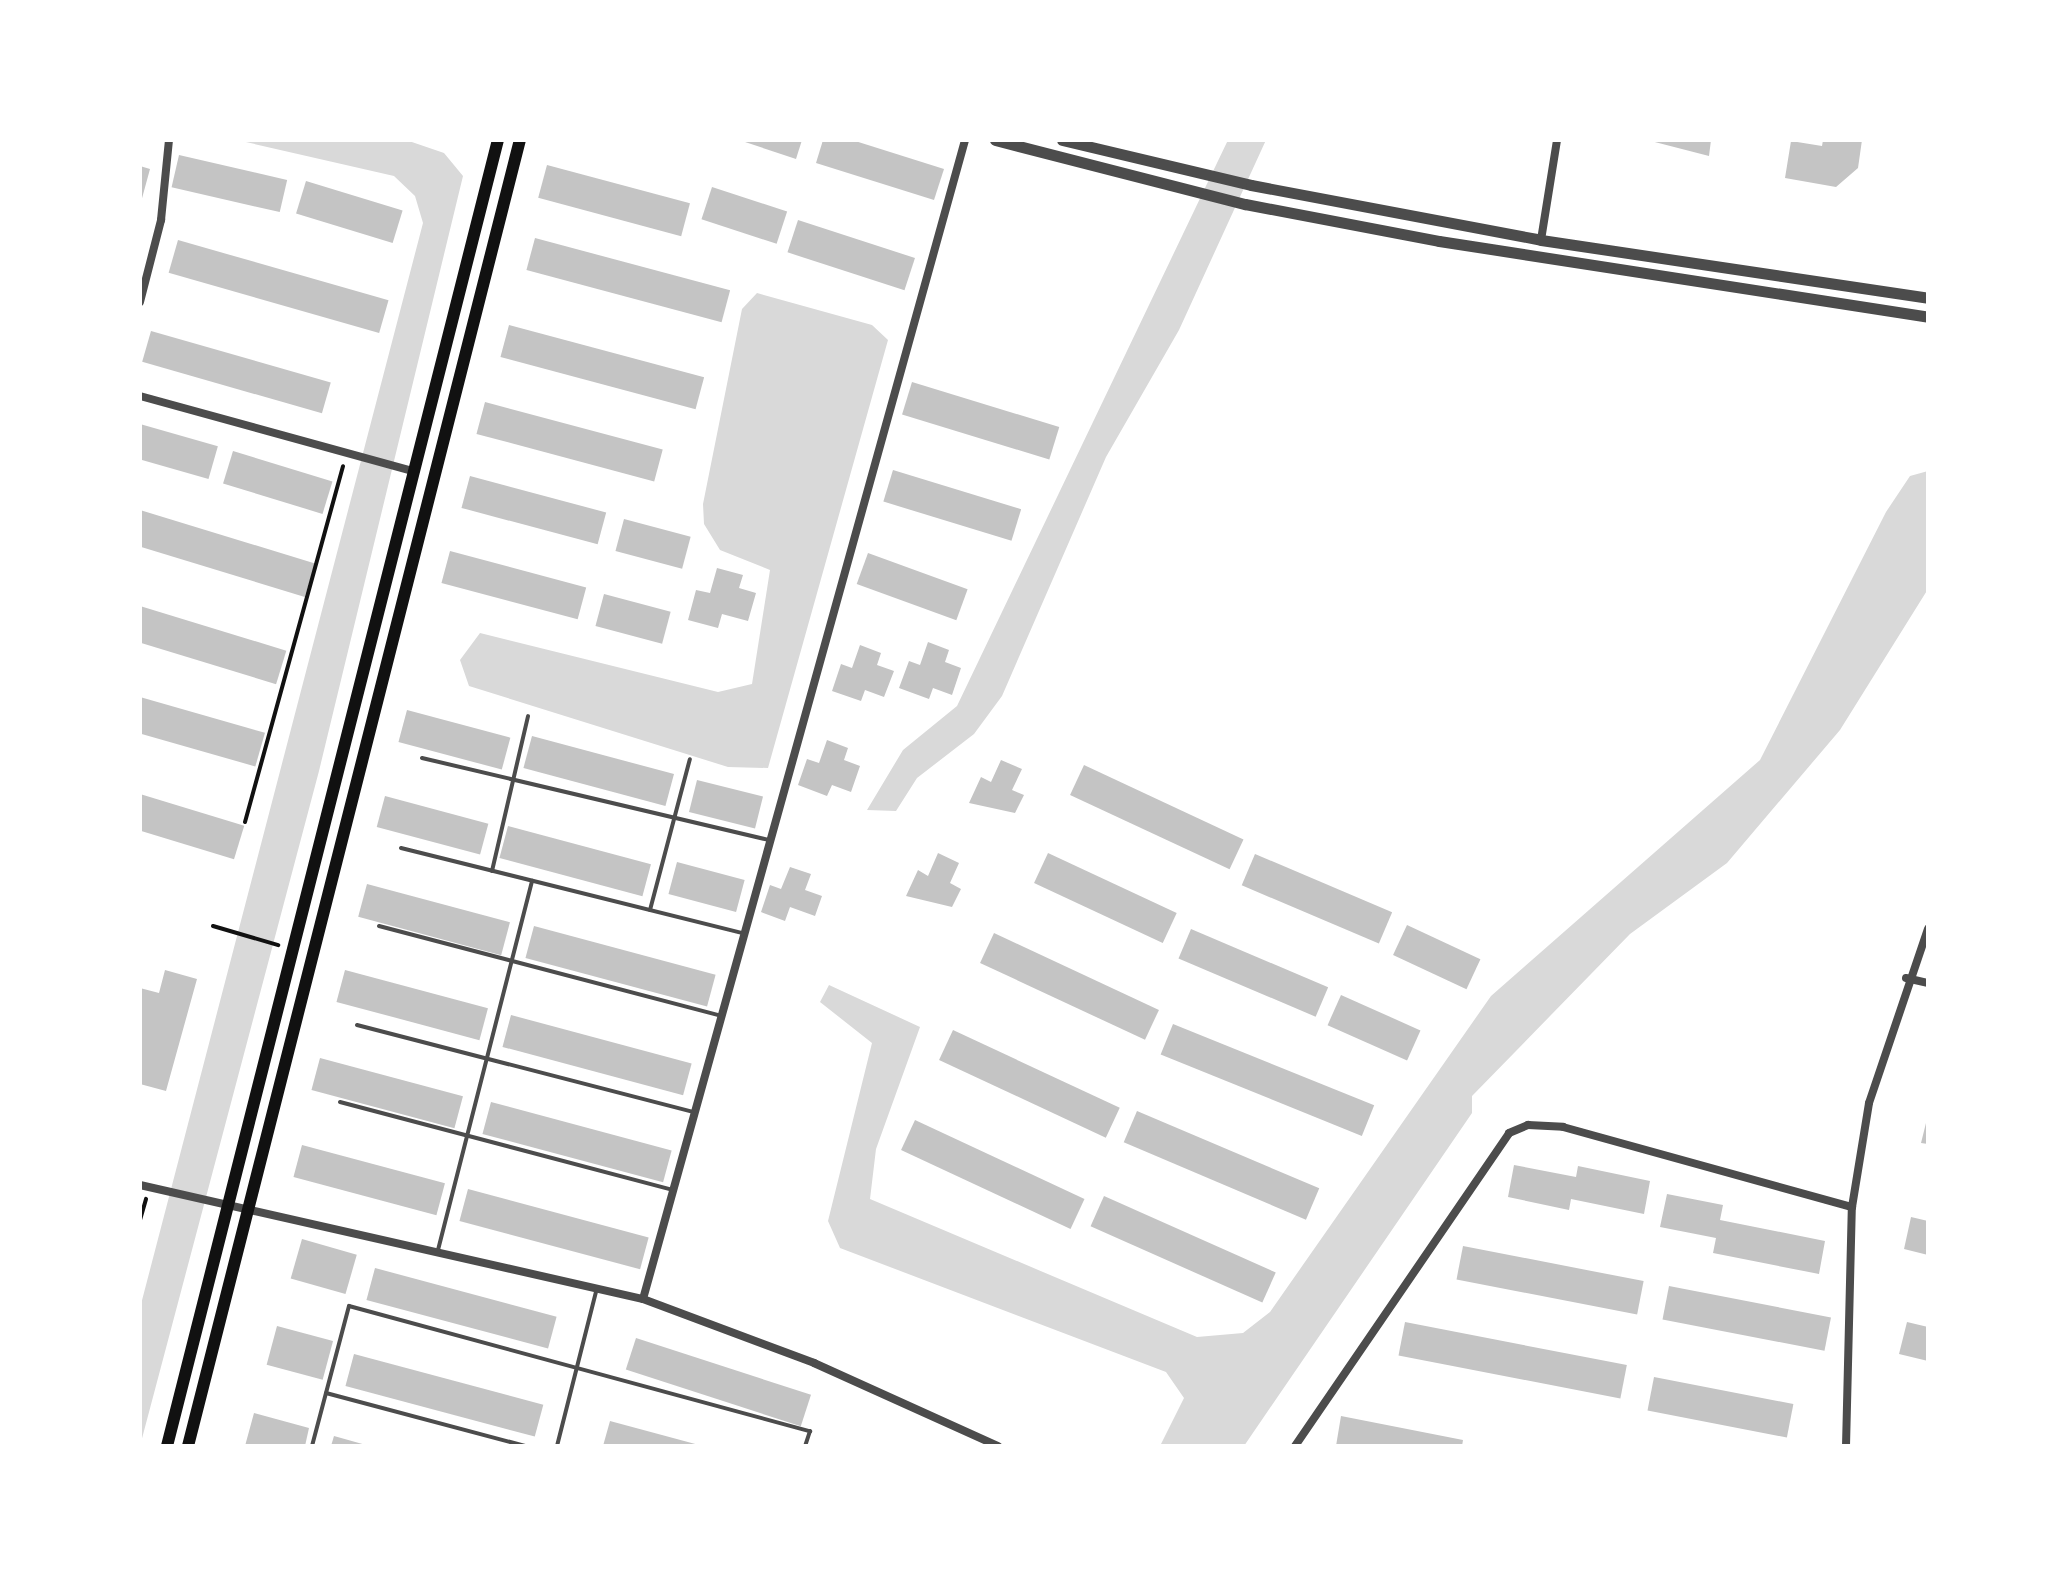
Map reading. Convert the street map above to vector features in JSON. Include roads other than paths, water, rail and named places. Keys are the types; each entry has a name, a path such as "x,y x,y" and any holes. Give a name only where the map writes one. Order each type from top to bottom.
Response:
{"main road":[{"path":"167,1446 226,1207 418,473 498,140"},
{"path":"188,1446 520,140"}],"street":[{"path":"140,302 161,220 169,140"},
{"path":"643,1299 670,1189 965,140"},
{"path":"995,140 1245,204 1928,317"},
{"path":"1062,140 1251,185 1541,240 1928,298"},
{"path":"1541,240 1557,140"},
{"path":"140,396 418,473"},
{"path":"1846,1446 1852,1207 1869,1103 1906,978 1928,929"},
{"path":"1906,978 1928,983"},
{"path":"1295,1446 1518,1129 1563,1127 1852,1207"},
{"path":"149,1188 210,1205 248,1210 438,1250 596,1292 643,1299 814,1363 998,1446"}],"lane":[{"path":"492,871 528,716"},
{"path":"422,758 769,840"},
{"path":"650,910 690,759"},
{"path":"401,848 742,933"},
{"path":"438,1250 532,881"},
{"path":"379,926 719,1015"},
{"path":"357,1025 694,1112"},
{"path":"340,1102 670,1189"},
{"path":"557,1446 596,1292"},
{"path":"312,1446 349,1306 810,1431 805,1446"},
{"path":"326,1393 525,1446"}]}
